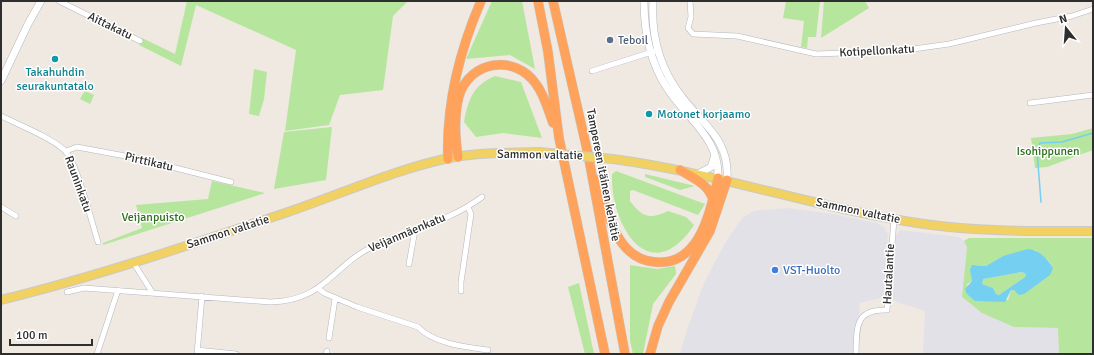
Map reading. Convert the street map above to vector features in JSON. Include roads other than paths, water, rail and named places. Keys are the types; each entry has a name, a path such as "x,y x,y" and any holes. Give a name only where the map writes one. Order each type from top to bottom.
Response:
{"highway":[{"path":"448,159 447,128 452,88 463,48 481,1"},
{"path":"538,1 548,52 558,138 605,354"},
{"name":"Tampereen itäinen kehätie","path":"553,1 588,154 625,354"},
{"path":"458,157 456,121 459,95 470,78 484,67 491,65 511,66 523,71 529,76 546,102 558,138"},
{"path":"588,154 617,235 627,249 640,259 663,263 683,256 695,242 723,179"},
{"path":"680,170 706,186 710,190 714,200"},
{"path":"650,354 658,326 669,302 710,231 723,179"}],"main road":[{"path":"1,81 28,24 41,1"},
{"path":"644,1 645,25 650,52 666,88 701,129 715,152 723,179"},
{"path":"653,1 653,23 658,50 664,67 673,84 691,107 708,124 719,141 726,164 723,179"},
{"name":"Sammon valtatie","path":"1,300 132,262 300,208 376,180 458,157 539,152 613,159 723,179 894,219 954,228 983,230 1093,231"},
{"path":"698,174 711,167 715,152"}],"street":[{"name":"Aittakatu","path":"59,1 140,41"},
{"name":"Kotipellonkatu","path":"690,1 688,28 693,34 737,36 816,54 886,52 924,49 1093,10"},
{"path":"592,71 658,50"},
{"path":"1030,102 1093,95"},
{"name":"Rauninkatu","path":"1,116 49,140 66,152 74,166 98,242"},
{"name":"Pirttikatu","path":"66,152 77,147 136,158 231,182"},
{"name":"Veijanmäenkatu","path":"67,292 84,288 277,302 298,298 319,289 362,253 374,246 415,230 468,206 482,197"},
{"path":"461,291 460,282 471,214 468,206"},
{"path":"1,207 16,216"},
{"name":"Hautalantie","path":"856,354 857,327 860,318 866,313 877,310 887,310 894,219"},
{"path":"409,264 415,230"},
{"path":"132,262 152,292"},
{"path":"319,289 336,299 418,327 425,332 455,345 488,350"},
{"path":"97,354 118,290"},
{"path":"202,296 197,352 236,354"},
{"path":"329,338 336,299"}],"water":[{"path":"1028,249 1036,251 1042,255 1053,268 1050,275 1024,294 1019,295 1014,290 1011,290 1005,302 975,301 967,294 965,289 972,281 970,270 972,265 986,266 1003,256","holes":["1022,272 1026,274 1025,277 999,295 996,294 993,288 982,284 983,279"]}],"waterway":[{"path":"1041,202 1037,151 1040,143 1062,142 1093,133"}],"place":[{"name":"Teboil","path":"610,40"},
{"name":"Takahuhdin seurakuntatalo","path":"55,59"},
{"name":"Motonet korjaamo","path":"649,114"},
{"name":"VST-Huolto","path":"775,270"}],"park label":[{"name":"Isohippunen","path":"1048,151"},
{"name":"Veijanpuisto","path":"153,217"}]}
